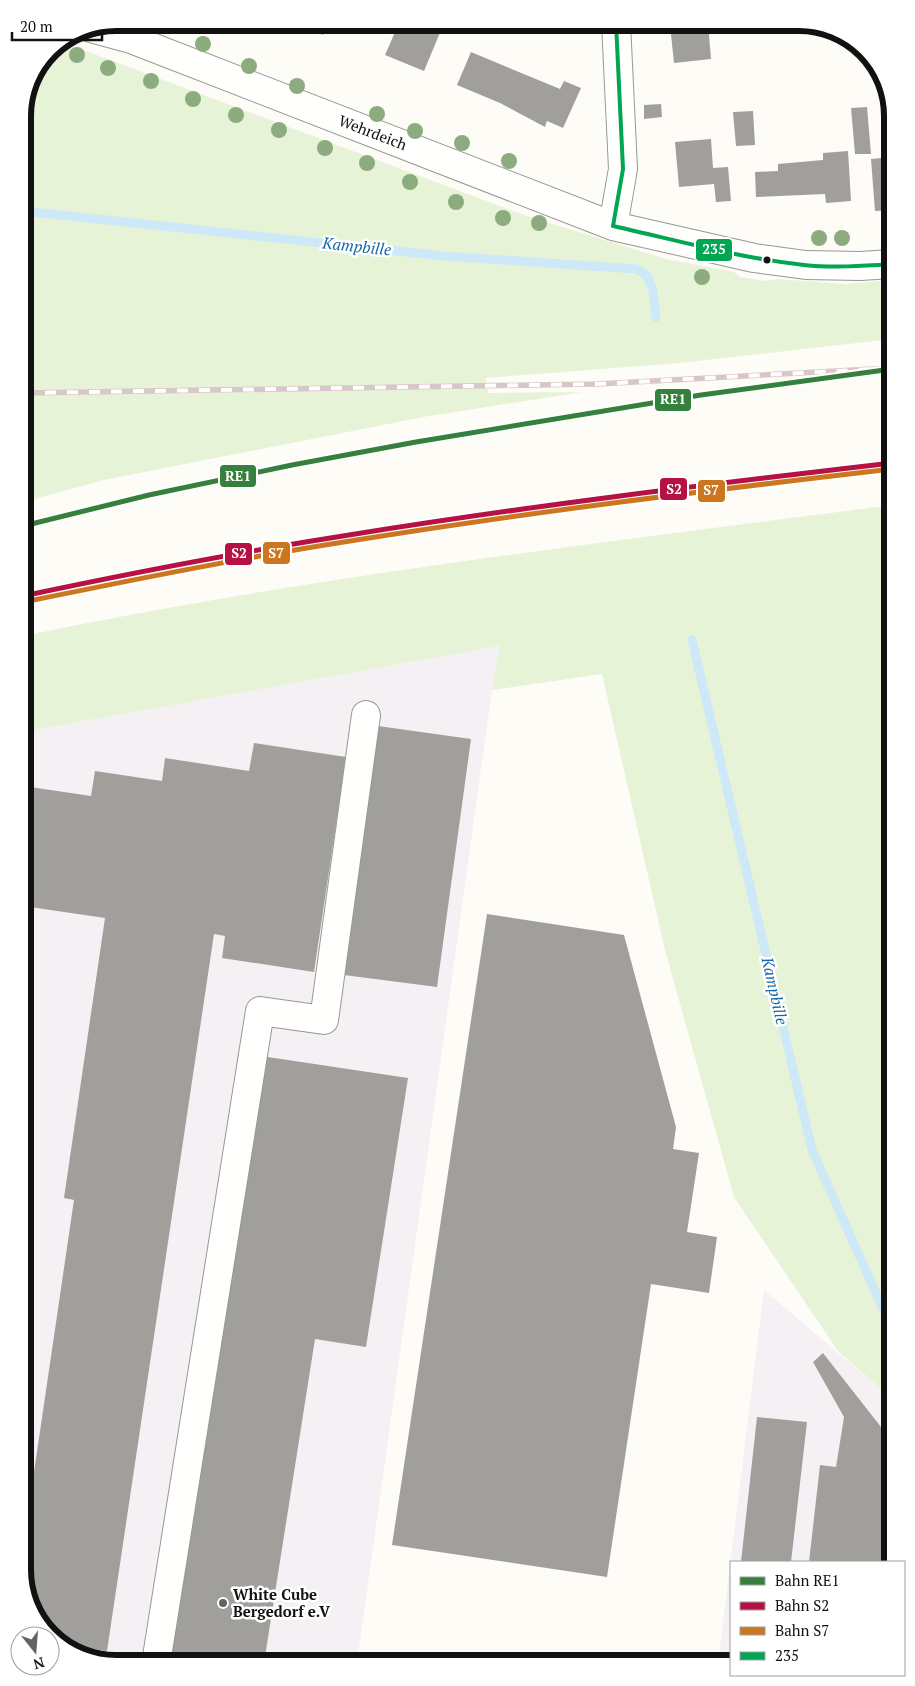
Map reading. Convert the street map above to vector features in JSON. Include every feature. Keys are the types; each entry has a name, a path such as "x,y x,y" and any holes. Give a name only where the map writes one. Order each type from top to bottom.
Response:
{"street":[{"path":"613,226 623,168 616,31"},
{"name":"Wehrdeich","path":"106,32 141,42 613,226 754,258 806,265 884,264"},
{"path":"157,1655 260,1011 324,1020 366,715"}],"shaded area":[{"path":"500,646 492,690 358,1655 111,1655 100,1653 74,1643 60,1633 60,1626 53,1626 38,1602 31,1570 31,731"},
{"path":"764,1290 884,1392 884,1561 731,1561"},
{"path":"730,1566 730,1655 719,1655"}],"green space":[{"path":"71,45 524,215 666,259 734,272 740,277 766,281 778,279 845,284 884,281 884,340 679,363 486,378 488,393 582,392 423,417 104,480 31,500 31,111 34,94 40,79 60,52"},
{"path":"884,506 884,1392 838,1351 734,1197 665,950 602,674 492,690 500,646 31,731 31,634 131,615 348,578 565,547"}],"building":[{"path":"314,31 325,31 323,35"},
{"path":"396,31 441,31 424,71 385,55"},
{"path":"671,31 709,31 711,59 674,63"},
{"path":"471,52 560,89 564,81 581,88 563,128 547,121 545,127 500,103 457,85"},
{"path":"661,104 662,117 644,119 644,105"},
{"path":"867,107 871,154 855,154 851,108"},
{"path":"753,111 755,145 736,146 733,112"},
{"path":"711,139 713,168 728,167 731,201 716,202 714,184 679,187 675,142"},
{"path":"848,151 851,201 826,203 825,194 756,197 755,172 778,171 778,164 823,160 823,153"},
{"path":"884,158 884,210 875,211 871,159"},
{"path":"378,726 471,739 437,987 344,975"},
{"path":"254,743 346,757 314,972 222,958 225,936 214,934 107,1651 84,1648 60,1633 60,1626 53,1626 38,1602 31,1570 31,1493 74,1200 64,1198 105,918 31,907 31,787 91,796 95,771 162,781 165,758 249,771"},
{"path":"487,914 624,935 676,1127 673,1149 699,1153 687,1232 717,1237 709,1293 651,1284 607,1577 392,1545"},
{"path":"261,1056 408,1078 366,1347 315,1339 265,1655 168,1654"},
{"path":"823,1353 884,1431 884,1561 809,1561 820,1465 836,1467 844,1417 813,1362"},
{"path":"757,1417 807,1422 791,1561 741,1561"}],"waterway":[{"name":"Kampbille","path":"31,212 443,256 636,269 647,277 650,283 654,296 656,317"},
{"name":"Kampbille","path":"692,640 812,1150 884,1311"}],"railway":[{"path":"31,393 597,384 884,368"}],"rail line":[{"name":"RE1","path":"31,524 149,495 292,465 416,442 701,395 884,370"},
{"name":"S2","path":"31,594 226,556 417,524 620,496 884,464"},
{"name":"S7","path":"31,601 227,562 418,530 621,502 884,470"}],"transit line":[{"name":"235","path":"613,226 623,169 616,31"},
{"name":"235","path":"613,226 780,262 826,266 884,264"}],"place":[{"name":"White Cube Bergedorf e.V","path":"223,1603"}]}
